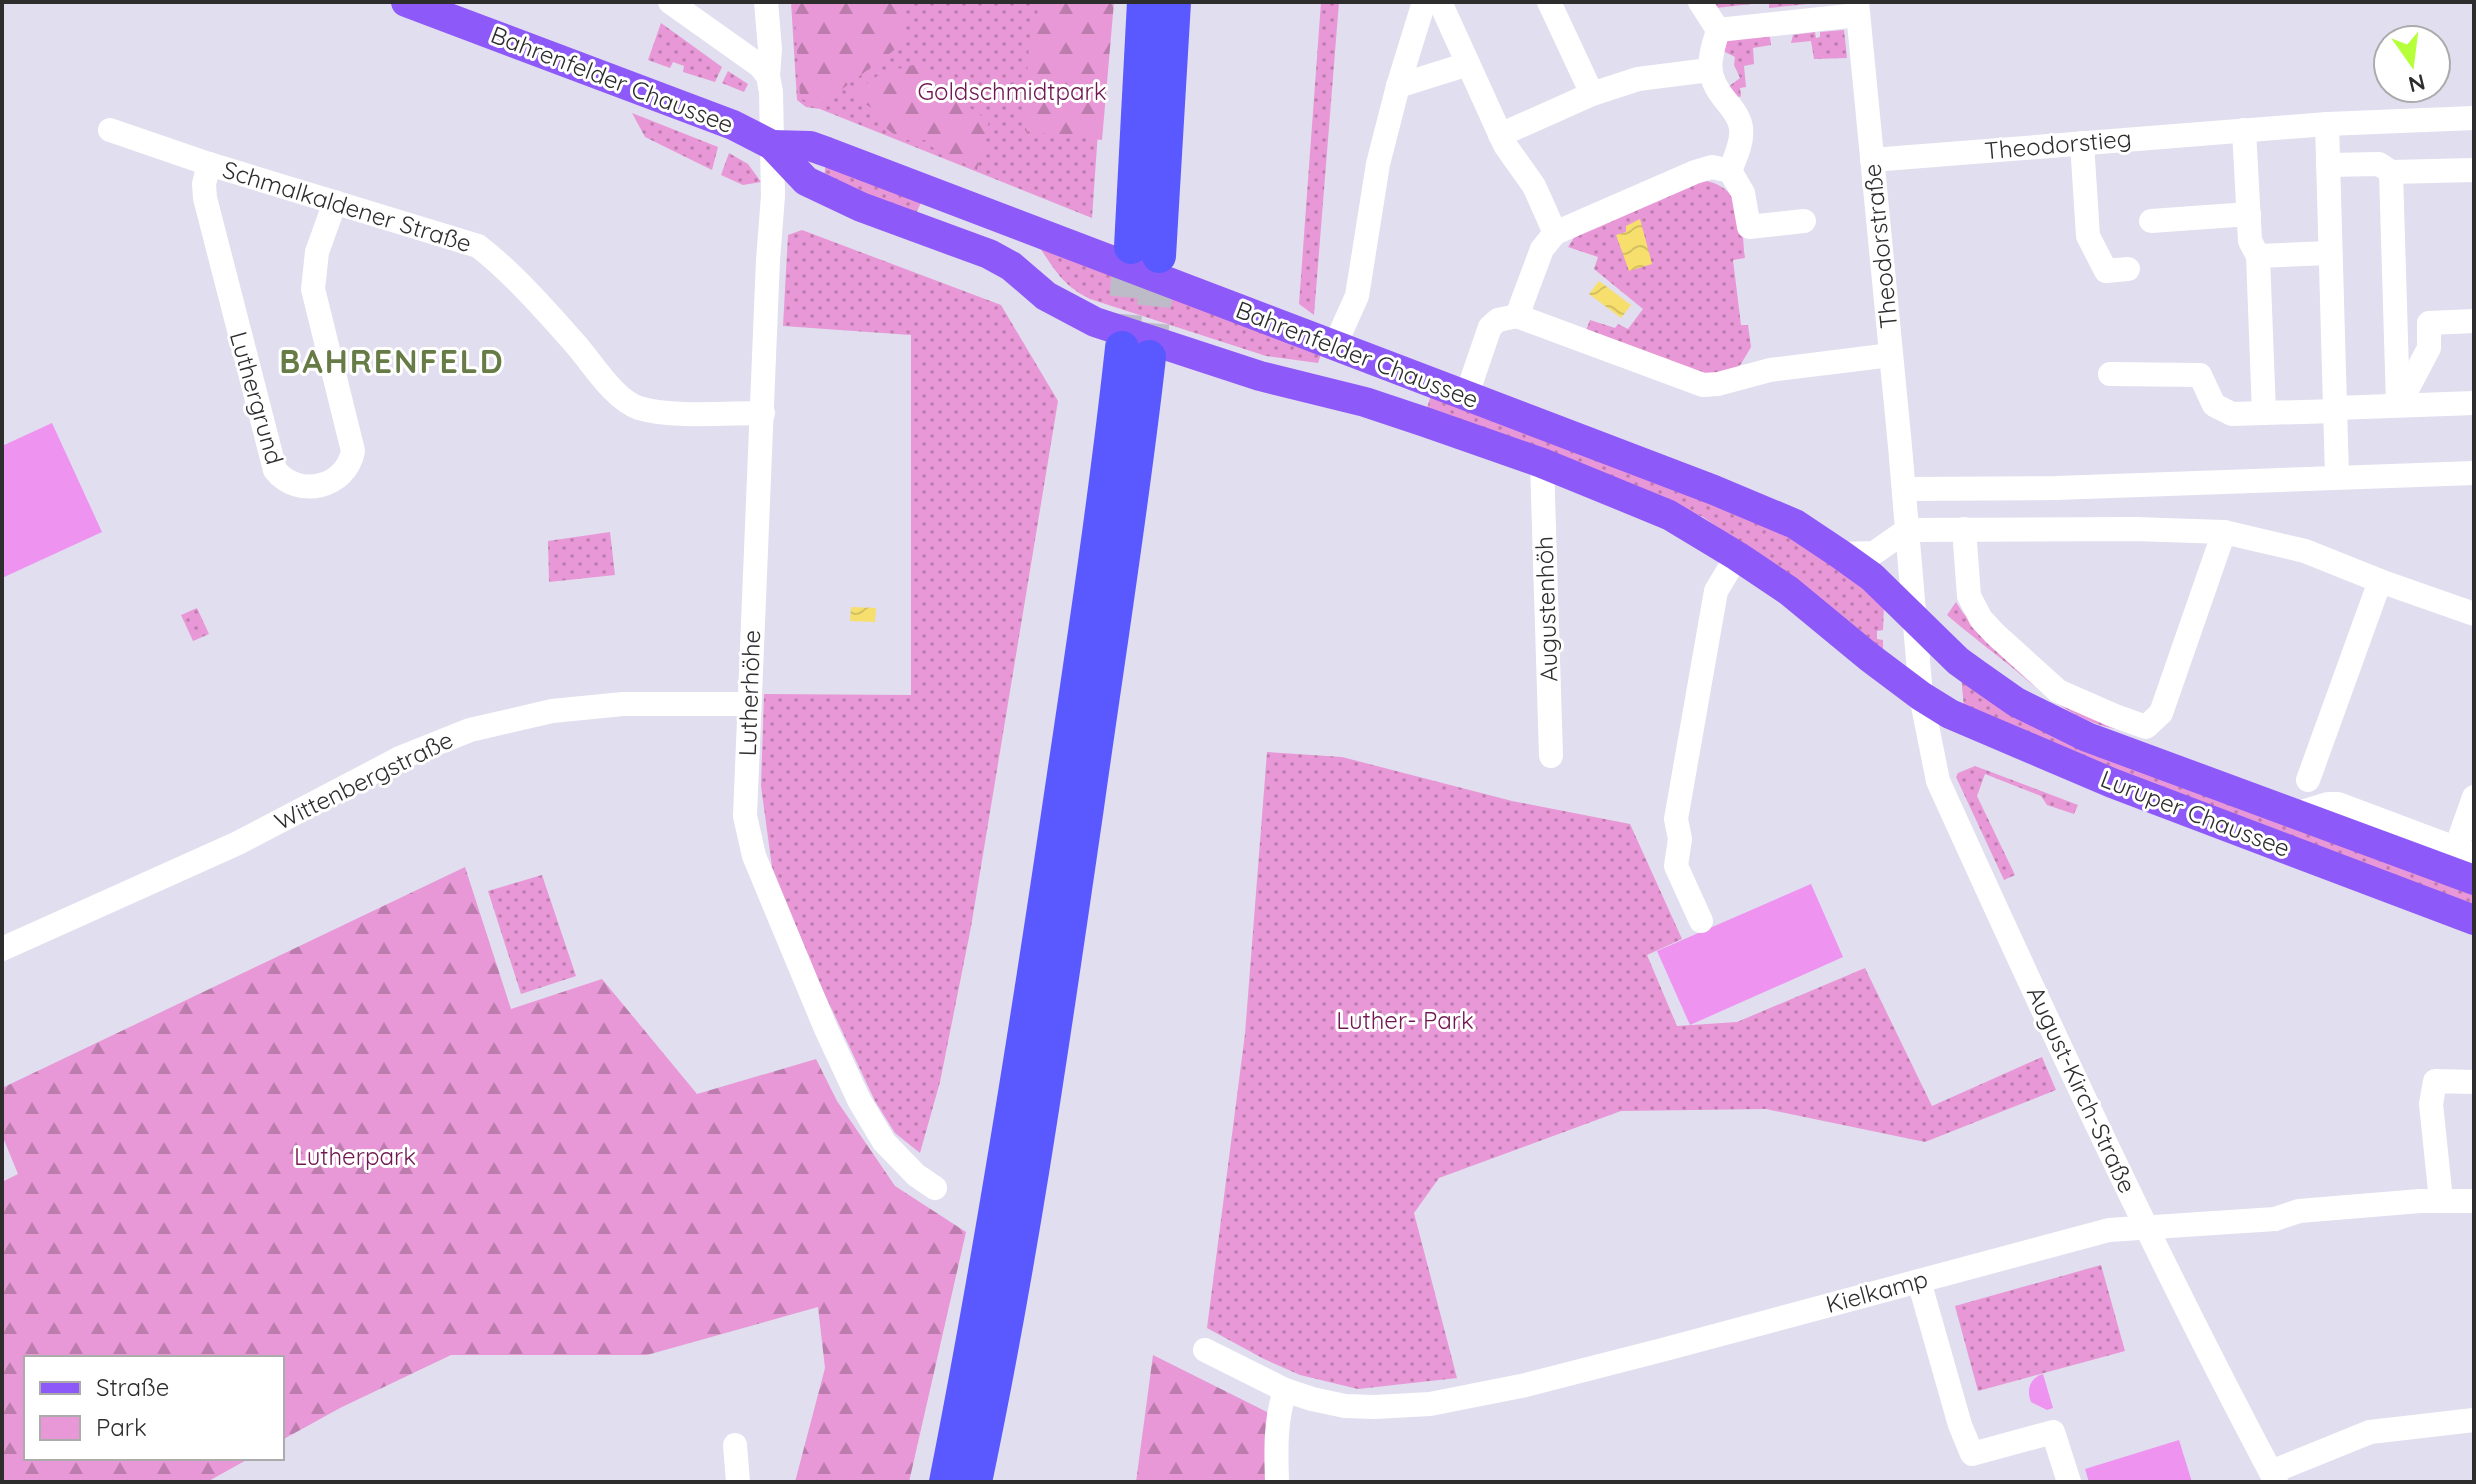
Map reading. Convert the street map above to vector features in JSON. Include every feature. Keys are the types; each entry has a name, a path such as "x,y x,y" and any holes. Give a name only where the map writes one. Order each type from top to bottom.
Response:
{"highway":[{"path":"1131,254 1144,2"},
{"path":"1131,254 1174,2"},
{"path":"946,1482 981,1307 1015,1103 1103,504 1136,353 1133,497 1059,996 997,1376 975,1482"}],"main road":[{"name":"Bahrenfelder Chaussee","path":"406,2 733,125 772,145 806,181 861,207 989,254 1011,266 1046,296 1095,322 1260,376 1365,402 1542,463 1669,515 1789,591 1921,696"},
{"name":"Bahrenfelder Chaussee","path":"772,145 810,146 1131,254 1266,320 1714,490 1795,524 1872,577 1915,620"},
{"name":"Luruper Chaussee","path":"1915,620 1958,661 1992,686 2036,713 2087,737 2474,880"},
{"name":"Luruper Chaussee","path":"1921,696 1973,725 2112,783 2474,920"}],"street":[{"path":"670,2 760,66 768,76"},
{"name":"Lutherhöhe","path":"766,2 773,196 745,816 754,856 826,1029 872,1125 897,1157 935,1188"},
{"path":"1334,347 1357,296 1378,164 1424,2"},
{"path":"1440,2 1500,135 1534,186 1555,233"},
{"path":"1549,2 1592,94"},
{"path":"1700,2 1718,30 1709,70 1742,129 1740,145 1730,171"},
{"path":"1718,30 1858,9"},
{"name":"Theodorstraße","path":"1858,9 1921,696"},
{"path":"1398,86 1468,64"},
{"path":"1500,135 1592,94 1638,79 1709,70"},
{"path":"2264,413 2258,256 2250,241 2244,130 2474,118"},
{"path":"2327,124 2337,477"},
{"name":"Schmalkaldener Straße","path":"110,130 209,164 478,246 525,291 617,392 636,407 661,412 763,413"},
{"name":"Theodorstieg","path":"1872,160 2244,130"},
{"path":"2082,143 2088,236 2106,271 2128,269"},
{"name":"Luthergrund","path":"209,164 204,184 205,198 275,470 282,479 308,487 332,482 343,474 351,463 353,451 313,289 317,252 335,202"},
{"path":"2328,165 2379,164 2391,172 2474,170"},
{"path":"1517,316 1542,249 1555,233 1695,172 1712,167 1730,171 1743,193 1749,227 1804,221"},
{"path":"2391,172 2398,405"},
{"path":"2151,221 2249,214"},
{"path":"2258,256 2330,253"},
{"path":"1466,397 1490,327 1498,320 1517,316 1703,385 1770,370 1891,355"},
{"path":"2398,405 2429,348 2429,323 2474,321"},
{"path":"2110,374 2200,375 2211,400 2232,414 2474,403"},
{"name":"Augustenhöh","path":"1542,463 1551,756"},
{"path":"1904,489 2056,488 2474,473"},
{"path":"1964,529 1969,596 1981,619 2058,691 2146,727 2161,713 2224,532"},
{"path":"1840,554 1874,553 1907,530 2135,529 2224,532 2305,551 2474,614"},
{"path":"1701,921 1676,866 1680,839 1676,819 1716,591 1737,556"},
{"path":"2308,780 2380,581"},
{"name":"August-Kirch-Straße","path":"1921,696 1938,781 2146,1228 2273,1477 2370,1432 2474,1420"},
{"name":"Wittenbergstraße","path":"2,949 238,843 400,758 470,730 552,711 623,704 749,704"},
{"name":"Luruper Chaussee","path":"2295,814 2323,805 2338,804 2465,851 2474,797"},
{"path":"2441,1200 2431,1104 2435,1081 2474,1082"},
{"name":"Kielkamp","path":"1205,1350 1285,1390 1345,1406 1430,1404 1539,1381 2109,1230 2275,1219 2299,1211 2441,1200 2474,1201"},
{"path":"1919,1281 1960,1425 1972,1454 2053,1432 2069,1482"},
{"path":"1277,1482 1276,1435 1285,1390"},
{"path":"735,1445 738,1482"}],"green space":[{"name":"Goldschmidtpark","path":"791,2 1107,2 1092,218 820,109 806,107 797,100"},
{"path":"794,2 903,2 905,42 818,107 800,98"},
{"path":"1040,2 1114,2 1102,140 1025,131 1028,54"},
{"path":"1321,2 1339,2 1314,315 1299,304"},
{"path":"1711,2 1769,2 1716,8"},
{"path":"1769,2 1828,2 1769,8"},
{"path":"661,23 722,67 715,82 683,72 684,66 673,62 670,68 648,60"},
{"path":"1844,30 1847,58 1814,59 1811,41 1791,43 1793,35 1815,32 1816,38 1820,37 1820,32"},
{"path":"1770,37 1771,45 1753,48 1754,64 1744,66 1746,87 1740,88 1741,96 1737,98 1728,87 1740,78 1734,65 1735,57 1721,50 1728,40"},
{"path":"921,63 950,94 989,121 977,170 932,147 928,140 907,140 897,135 886,128 874,109 858,97 857,90 882,73"},
{"path":"728,71 748,84 744,92 722,83"},
{"path":"632,113 718,147 712,170 645,137"},
{"path":"729,153 748,164 761,182 743,185 721,175"},
{"path":"826,162 922,200 915,216 824,177"},
{"path":"1703,180 1727,191 1739,209 1745,258 1733,260 1741,325 1748,325 1751,347 1733,371 1709,378 1585,333 1590,320 1615,328 1618,324 1628,329 1643,309 1594,269 1598,257 1568,247 1577,233"},
{"path":"802,230 1001,305 1058,401 971,927 940,1082 920,1153 895,1133 875,1101 818,980 772,867 761,786 764,694 911,695 911,335 783,326 788,235"},
{"path":"1040,248 1321,354 1318,363 1266,356 1090,299 1067,283"},
{"path":"1431,395 1777,529 1833,563 1884,604 1883,630 1877,631 1877,639 1883,640 1883,654 1784,574 1703,517 1426,411"},
{"path":"610,532 615,575 549,582 548,541"},
{"path":"1956,602 1963,613 2031,677 2123,730 2081,717 2043,693 1947,615"},
{"path":"197,608 209,634 193,641 181,615"},
{"path":"1961,676 2474,890 2474,909 2230,818 1964,708"},
{"name":"Luther- Park","path":"1267,752 1342,757 1512,801 1630,824 1682,939 1647,955 1677,1026 1737,1022 1865,968 1932,1106 2042,1057 2056,1090 1925,1142 1766,1109 1621,1111 1439,1178 1414,1213 1457,1378 1358,1389 1300,1375 1207,1328 1245,1034"},
{"path":"1975,766 2078,805 2074,814 2047,805 2041,796 1985,774 1977,796 2015,875 2004,880 1956,777 1958,773"},
{"name":"Lutherpark","path":"465,867 511,1009 602,979 697,1094 816,1059 837,1101 895,1186 966,1232 909,1482 795,1482 825,1368 818,1307 647,1355 451,1355 340,1408 284,1439 284,1356 24,1356 24,1460 246,1460 207,1482 2,1482 2,1182 18,1174 2,1135 2,1088"},
{"path":"542,875 576,976 521,994 488,891"},
{"path":"2101,1265 2125,1351 1978,1391 1955,1306"},
{"path":"1153,1355 1267,1412 1271,1482 1136,1482"}],"shaded area":[{"path":"52,423 102,532 2,578 2,446"},
{"path":"1811,884 1843,957 1690,1025 1657,951"},
{"path":"2043,1374 2053,1408 2047,1410 2031,1402 2029,1393 2032,1381"},
{"path":"2179,1440 2192,1482 2089,1482 2085,1469"}],"water":[{"path":"1640,219 1652,264 1629,271 1616,235 1626,232 1626,226"},
{"path":"1599,281 1631,305 1621,318 1589,294"},
{"path":"851,607 876,608 875,622 850,621"}],"tunnel":[{"path":"1122,348 1131,247"},
{"path":"1149,357 1159,256"}],"district":[{"name":"BAHRENFELD","path":"392,362"}]}
